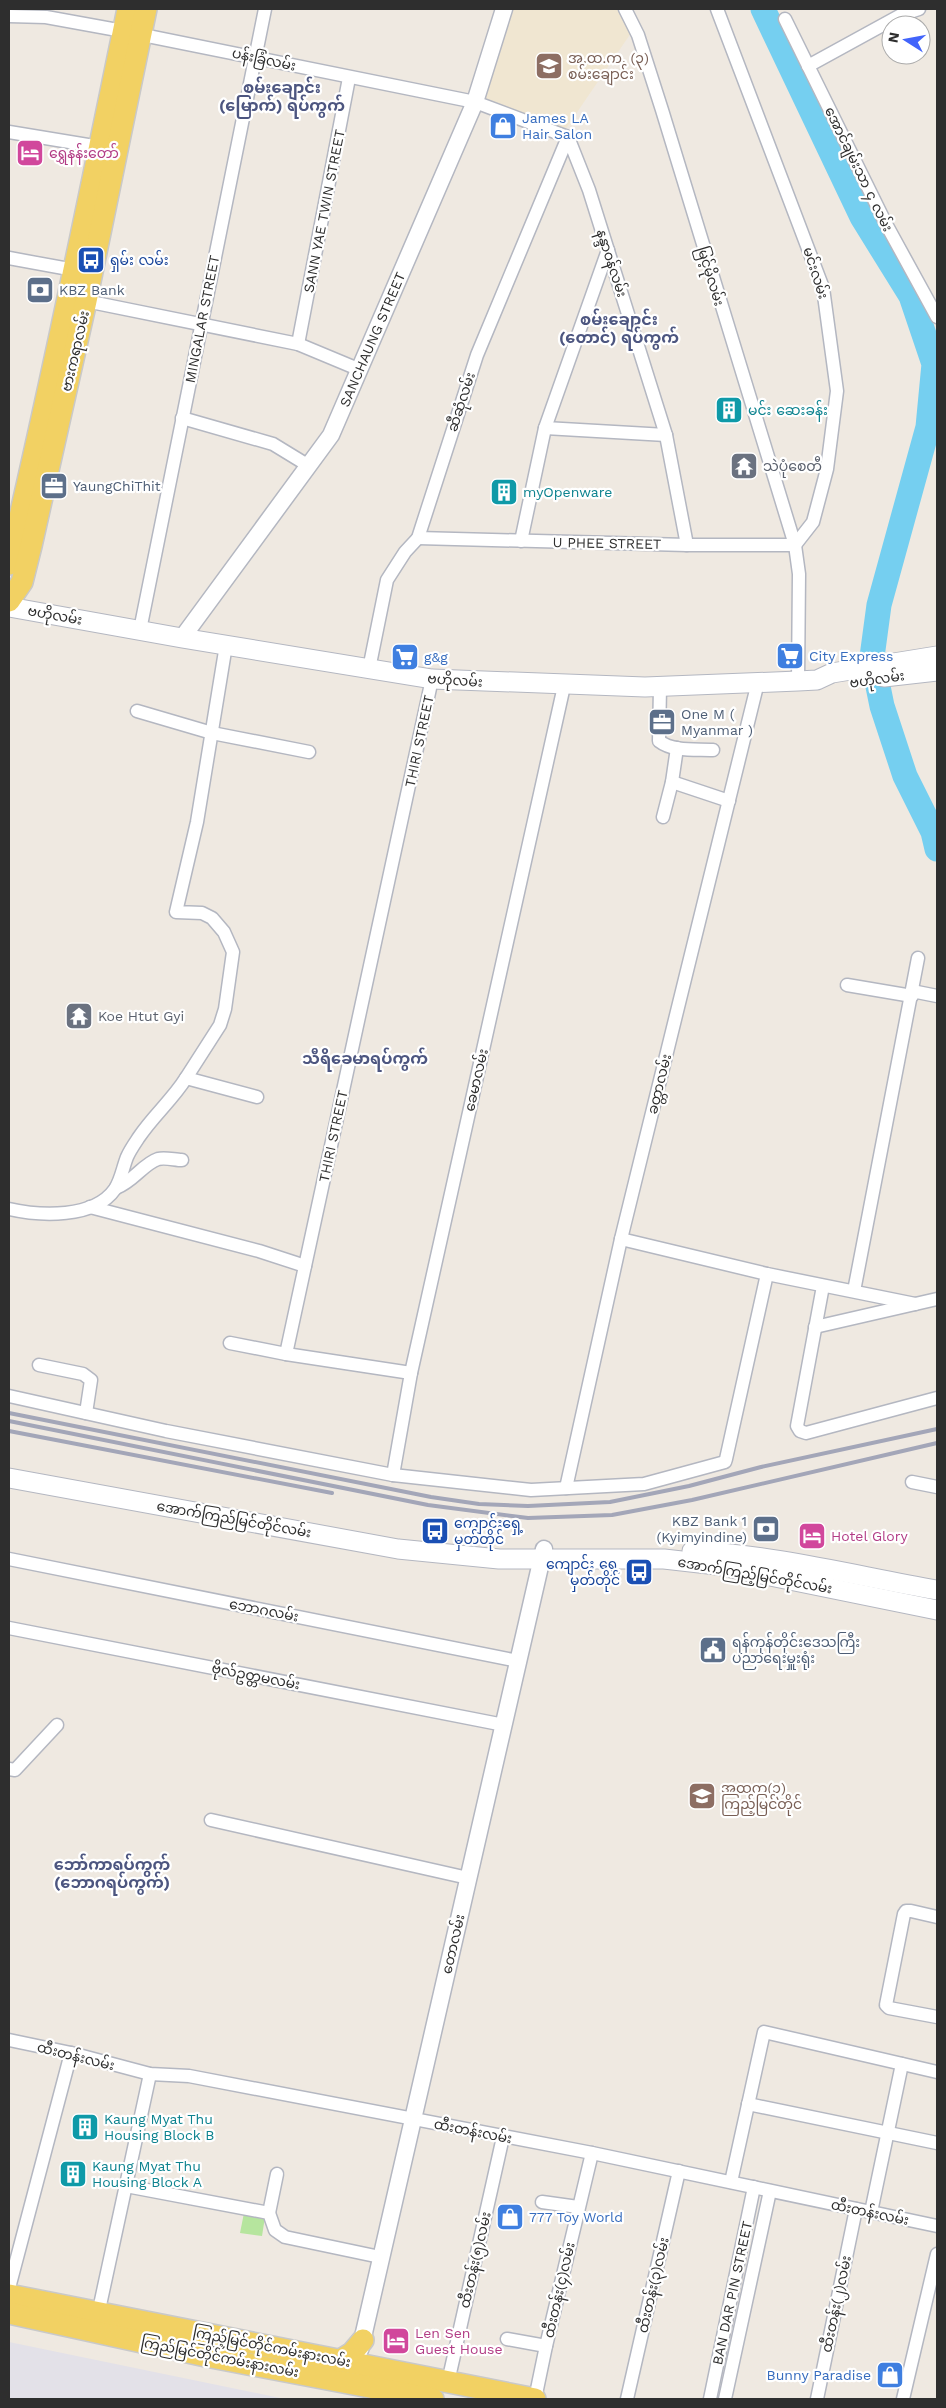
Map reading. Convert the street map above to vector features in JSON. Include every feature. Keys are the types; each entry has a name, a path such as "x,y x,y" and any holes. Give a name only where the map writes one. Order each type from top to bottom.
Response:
{"main road":[{"name":"ဗားကရာလမ်း","path":"128,9 132,32"},
{"name":"ဗားကရာလမ်း","path":"9,601 22,582 28,555 107,148 132,32 146,9"},
{"name":"ဗားကရာလမ်း","path":"9,564 78,299"},
{"name":"ဗဟိုလမ်း","path":"9,607 226,646 432,679 564,686 660,687 817,680 832,674 848,677 890,670 937,656"},
{"name":"ဗဟိုလမ်း","path":"890,670 937,670"},
{"name":"အောက်ကြည်မြင်တိုင်လမ်း","path":"9,1478 398,1549 499,1559 543,1555"},
{"name":"အောက်ကြည့်မြင်တိုင်လမ်း","path":"543,1555 614,1547 719,1552 815,1566 937,1590"},
{"name":"အောက်ကြည့်မြင်တိုင်လမ်း","path":"543,1555 586,1558 664,1559 717,1565 937,1610"},
{"path":"811,1585 815,1566"},
{"path":"881,1599 886,1579"},
{"path":"9,2295 22,2309"},
{"name":"ကြည်မြင်တိုင်ကမ်းနားလမ်း","path":"22,2309 269,2357"},
{"path":"363,2340 367,2359 356,2369 433,2399"},
{"name":"ကြည့်မြင်တိုင်ကမ်းနားလမ်း","path":"269,2357 448,2382 535,2399"}],"street":[{"name":"MINGALAR STREET","path":"140,630 266,9"},
{"name":"SANCHAUNG STREET","path":"182,638 331,435 474,102 502,9"},
{"name":"မြင့်မိုလမ်း","path":"625,9 638,35 662,110 795,545 799,584 798,681"},
{"name":"မင်းလမ်း","path":"717,9 823,288 831,337 837,391 827,469 813,522 795,545"},
{"path":"808,66 901,15 919,9"},
{"name":"ပန်းခြံလမ်း","path":"9,16 46,17 132,32 349,78 474,102"},
{"name":"အောင်ချမ်းသာ ၄ လမ်း","path":"785,19 886,224 937,317"},
{"name":"SANN YAE TWIN STREET","path":"298,344 349,78"},
{"path":"474,102 568,137"},
{"path":"9,132 107,148"},
{"name":"နန္ဒာ၀န်လမ်း","path":"568,137 589,190 666,435 687,545"},
{"name":"ဆီဆုံလမ်း","path":"369,669 387,580 405,552 418,538 472,369 568,137"},
{"path":"521,541 545,428 608,250"},
{"path":"9,258 84,272"},
{"path":"78,299 298,344 358,369"},
{"path":"182,418 272,444 309,466"},
{"path":"545,428 666,435"},
{"name":"U PHEE STREET","path":"418,538 687,545 795,545"},
{"path":"9,1209 32,1214 58,1215 90,1207 106,1199 116,1188 128,1155 136,1142 178,1091 220,1025 225,1009 233,952 224,932 212,918 202,914 176,912 197,822 226,646"},
{"name":"THIRI STREET","path":"286,1354 432,679"},
{"name":"ခတ္တာလမ်း","path":"566,1488 621,1238 758,682"},
{"name":"ခေမာလမ်း","path":"393,1475 411,1373 564,686"},
{"path":"660,687 659,741 664,745 677,748 713,750"},
{"path":"137,711 212,733 310,752"},
{"path":"663,817 672,782 677,748"},
{"path":"672,782 729,801"},
{"path":"854,1290 918,958"},
{"path":"847,985 937,996"},
{"path":"186,1078 206,1085 257,1097"},
{"path":"116,1188 128,1184 148,1164 160,1158 182,1160"},
{"path":"90,1207 258,1251 305,1266"},
{"path":"621,1238 767,1274 823,1286 854,1290 914,1304"},
{"path":"9,1396 166,1431 393,1475 531,1490 644,1484 725,1461 767,1274"},
{"path":"823,1286 797,1426 800,1431 806,1432 937,1398"},
{"path":"815,1327 937,1299"},
{"path":"230,1343 286,1354 411,1373"},
{"path":"38,1365 83,1374 91,1380 86,1413"},
{"path":"912,1482 937,1487"},
{"name":"တောလမ်း","path":"363,2340 380,2257 543,1555"},
{"name":"ဘောဂလမ်း","path":"9,1559 518,1661"},
{"name":"ဗိုလ်ဥတ္တမလမ်း","path":"9,1628 504,1725"},
{"path":"9,1769 14,1770 57,1725"},
{"path":"211,1820 468,1878"},
{"path":"937,1917 911,1911 906,1911 904,1914 886,1999 886,2005 889,2008 937,2017"},
{"path":"731,2182 764,2032 937,2072"},
{"name":"ထီးတန်းလမ်း","path":"9,2040 71,2053 150,2074 188,2076 592,2153 937,2226"},
{"path":"9,2288 71,2053"},
{"path":"871,2212 902,2064"},
{"path":"96,2322 150,2074"},
{"path":"748,2104 937,2143"},
{"name":"ထီးတန်း(၅)လမ်း","path":"448,2382 503,2137"},
{"name":"ထီးတန်း(၄)လမ်း","path":"535,2399 592,2153"},
{"name":"ထီးတန်း(၃)လမ်း","path":"627,2399 679,2171"},
{"path":"277,2174 269,2213 275,2230 285,2237 380,2257"},
{"path":"126,2186 269,2213"},
{"name":"BAN DAR PIN STREET","path":"710,2399 754,2187"},
{"path":"725,2399 770,2191"},
{"path":"542,2202 578,2207"},
{"name":"ထီးတန်း(၂)လမ်း","path":"817,2399 856,2209"},
{"path":"903,2399 937,2254"},
{"path":"507,2338 546,2346"}],"shaded area":[{"name":"အ.ထ.က. (၃) စမ်းချောင်း","path":"505,9 617,9 631,33 565,130 479,98"},
{"path":"9,2342 285,2399 9,2399"}],"green space":[{"path":"244,2213 265,2217 262,2236 240,2233"}],"waterway":[{"path":"763,9 862,217 911,296 934,364 928,427 879,605 872,657 882,706 905,776 933,832 937,849"}],"railway":[{"path":"9,1413 431,1497 479,1504 528,1506 610,1502 689,1486 761,1467 937,1429"},
{"path":"9,1421 428,1505 528,1518 612,1515 692,1500 937,1443"},
{"path":"9,1431 332,1493"}],"place":[{"name":"အ.ထ.က. (၃) စမ်းချောင်း","path":"549,66"},
{"name":"James LA Hair Salon","path":"503,126"},
{"name":"ရွှေနန်းတော်","path":"30,153"},
{"name":"ရှမ်း လမ်း","path":"91,260"},
{"name":"KBZ Bank","path":"40,290"},
{"name":"မင်း ဆေးခန်း","path":"729,410"},
{"name":"သဲပုံစေတီ","path":"744,466"},
{"name":"YaungChiThit","path":"54,486"},
{"name":"myOpenware","path":"504,492"},
{"name":"City Express","path":"790,656"},
{"name":"g&g","path":"405,657"},
{"name":"One M ( Myanmar )","path":"662,722"},
{"name":"Koe Htut Gyi","path":"79,1016"},
{"name":"KBZ Bank 1 (Kyimyindine)","path":"766,1529"},
{"name":"ကျောင်းရှေ့ မှတ်တိုင်","path":"435,1531"},
{"name":"Hotel Glory","path":"812,1536"},
{"name":"ကျောင်း ရှေ့ မှတ်တိုင်","path":"639,1572"},
{"name":"ရန်ကုန်တိုင်းဒေသကြီး ပညာရေးမှူးရုံး","path":"713,1650"},
{"name":"အထက(၃) ကြည့်မြင်တိုင်","path":"702,1796"},
{"name":"Kaung Myat Thu Housing Block B","path":"85,2127"},
{"name":"Kaung Myat Thu Housing Block A","path":"73,2174"},
{"name":"777 Toy World","path":"510,2217"},
{"name":"Len Sen Guest House","path":"396,2341"},
{"name":"Bunny Paradise","path":"890,2375"}],"district":[{"name":"စမ်းချောင်း (မြောက်) ရပ်ကွက်","path":"282,96"},
{"name":"စမ်းချောင်း (တောင်) ရပ်ကွက်","path":"619,328"},
{"name":"သီရိခေမာရပ်ကွက်","path":"365,1058"},
{"name":"ဘော်ကာရပ်ကွက် (ဘောဂရပ်ကွက်)","path":"112,1873"}]}
